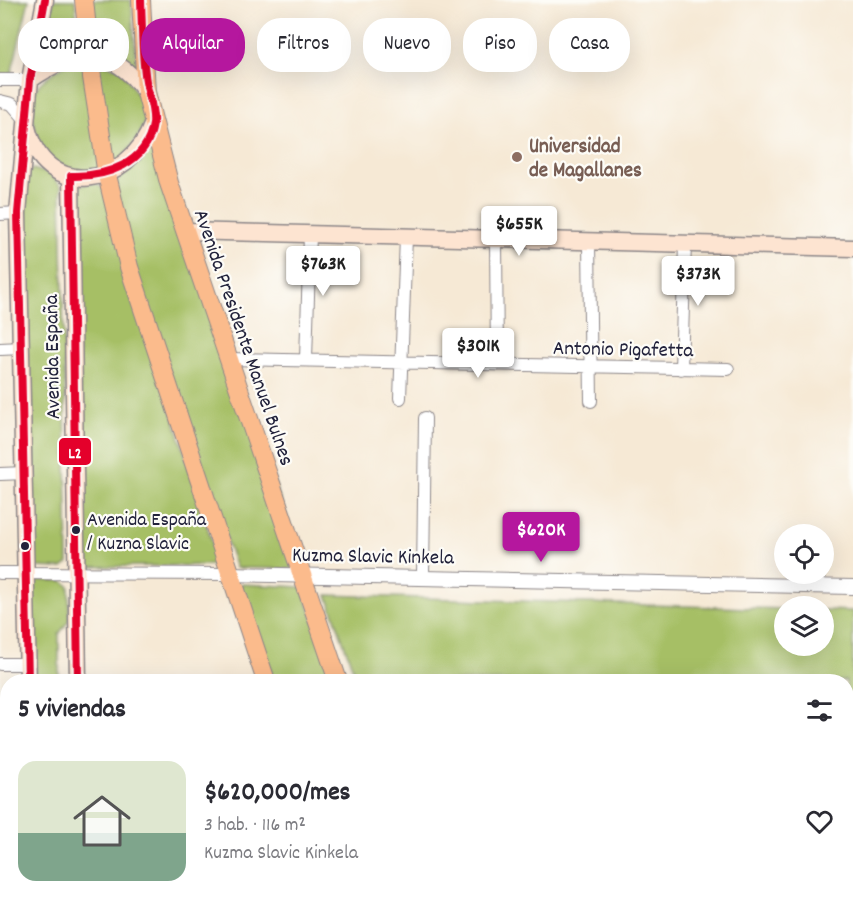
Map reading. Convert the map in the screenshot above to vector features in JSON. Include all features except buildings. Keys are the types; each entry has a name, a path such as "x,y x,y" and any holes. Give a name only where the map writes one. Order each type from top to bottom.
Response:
{"main road":[{"name":"Avenida España","path":"28,674 18,213 30,80 45,0"},
{"path":"84,0 86,18"},
{"name":"Avenida Presidente Manuel Bulnes","path":"141,0 146,92 169,183 336,674"},
{"path":"30,80 43,72"},
{"path":"92,72 107,175 129,267 264,674"},
{"path":"129,72 146,92"},
{"path":"26,120 31,140 43,159 71,176 89,178 107,175 119,169 138,152 153,123"},
{"name":"Avenida España","path":"71,176 78,674"},
{"path":"186,231 853,248"}],"street":[{"path":"0,81 30,80"},
{"path":"0,101 12,104 26,120"},
{"path":"0,214 18,213"},
{"path":"306,359 310,234"},
{"path":"400,399 406,237"},
{"path":"496,239 497,364"},
{"path":"589,241 591,401"},
{"path":"681,369 685,244"},
{"path":"0,349 22,348"},
{"name":"Antonio Pigafetta","path":"229,359 728,369"},
{"path":"423,576 425,418"},
{"path":"0,474 25,473"},
{"name":"Kuzma Slavic Kinkela","path":"0,573 302,574 853,587"},
{"path":"0,664 28,664"}],"green space":[{"path":"0,0 29,0 25,18 18,18 18,46 11,75 0,75"},
{"path":"54,0 75,0 77,18 49,18"},
{"path":"88,0 131,0 137,67 129,61 129,18 89,18"},
{"path":"54,72 123,72 139,98 145,118 137,138 116,167 71,172 42,153 31,107 37,87"},
{"path":"153,143 305,569 236,568 129,261 115,182 135,166"},
{"path":"33,169 50,174 61,186 68,563 62,568 34,567 30,560 23,181 26,174"},
{"path":"96,183 104,189 219,565 83,567 74,193 81,185"},
{"path":"36,580 63,581 69,586 69,620 59,634 59,674 32,674 30,586"},
{"path":"240,584 302,587 333,674 272,674"},
{"path":"327,595 774,609 774,656 834,656 834,610 853,611 853,674 355,674"}],"transit line":[{"name":"L2","path":"28,674 18,213 30,80 45,0"},
{"name":"L2","path":"78,674 71,176 111,171 134,158 149,138 153,118 144,65 141,0"}],"place":[{"name":"Universidad de Magallanes","path":"517,157"},
{"name":"Avenida España / Kuzna Slavic","path":"76,530"}]}
